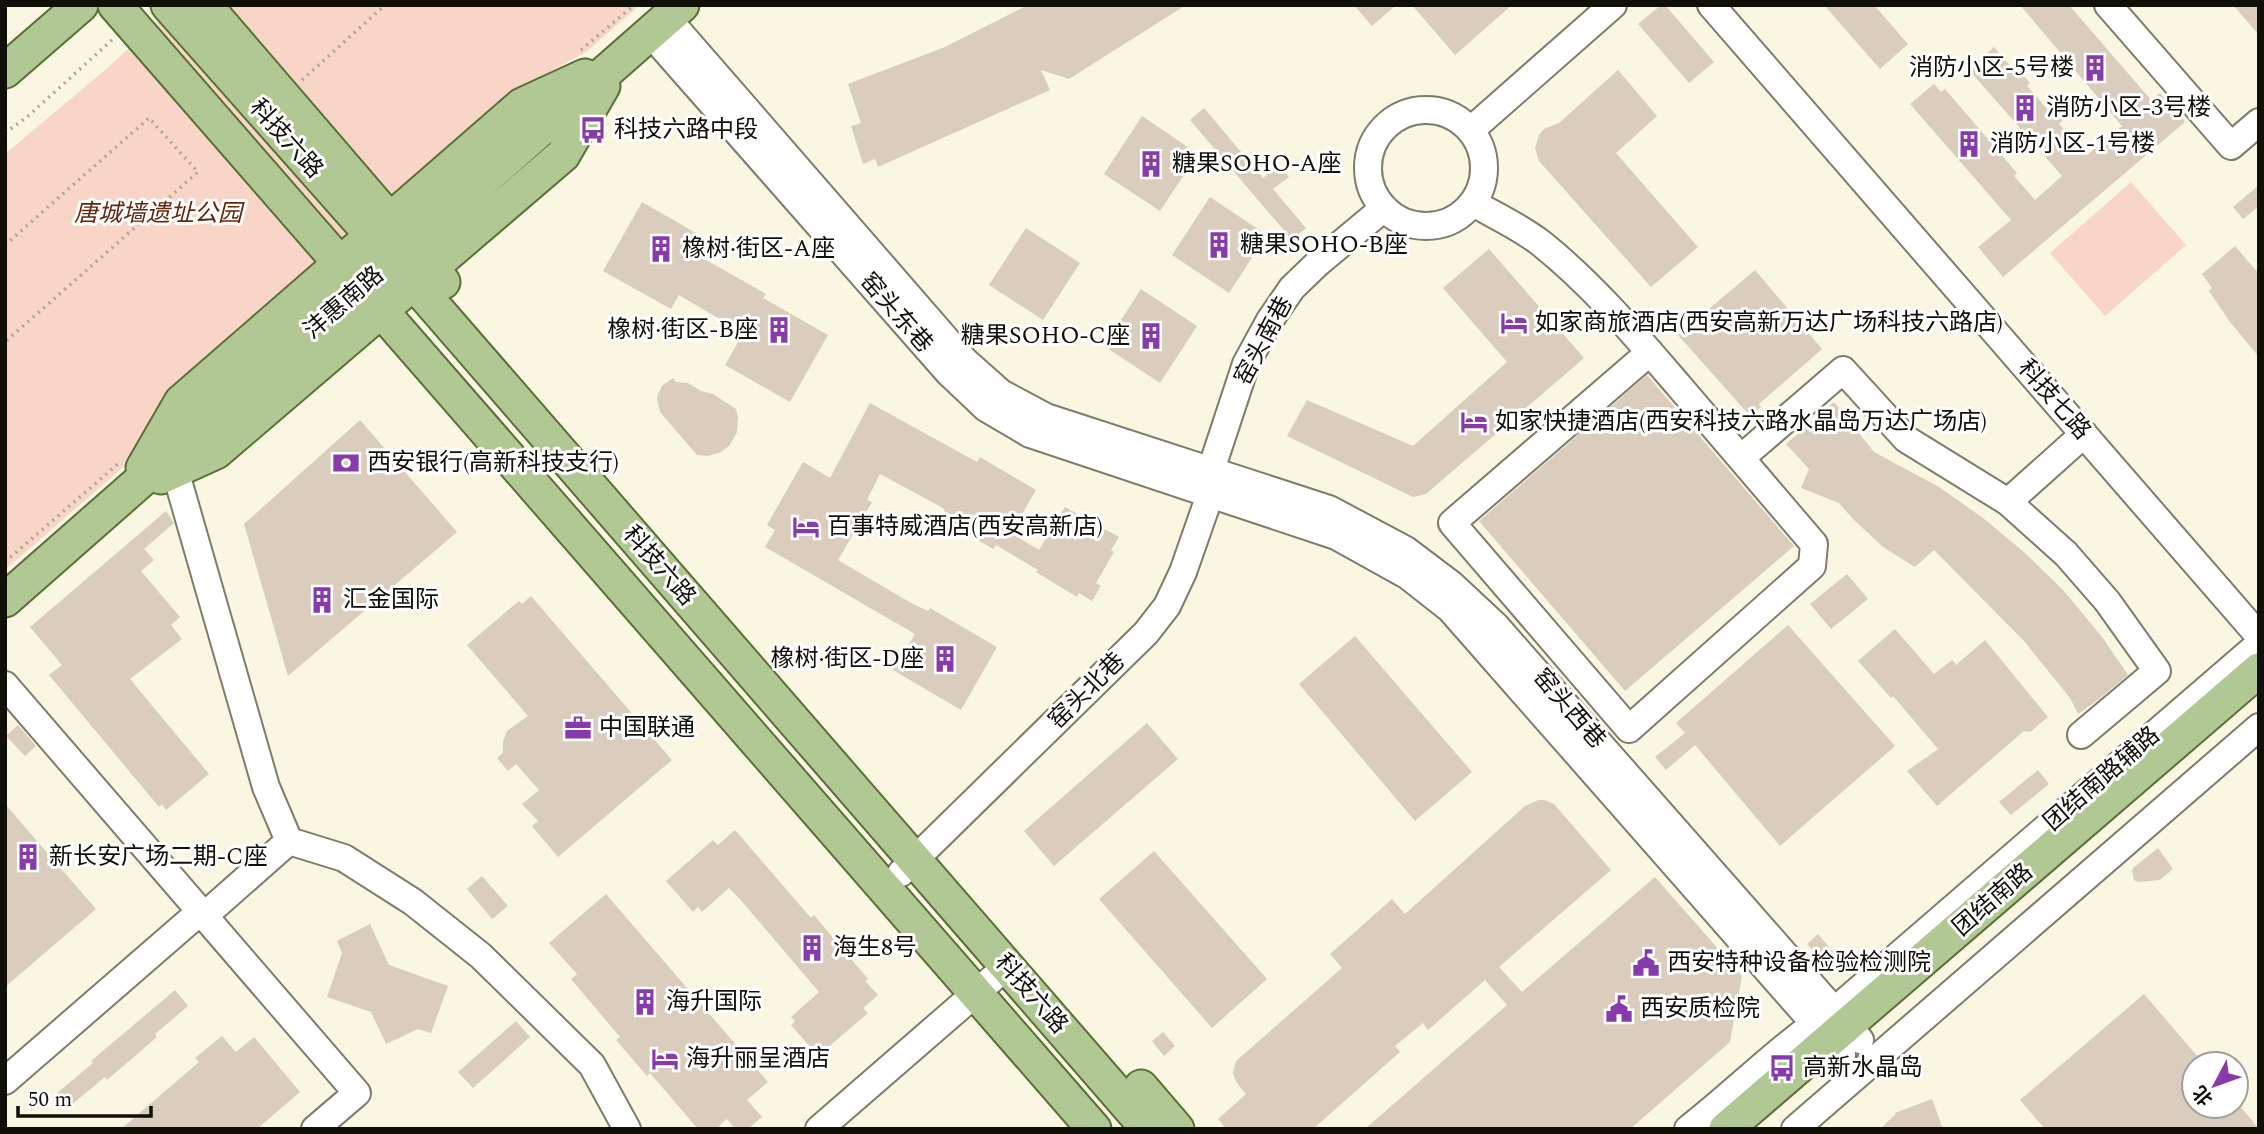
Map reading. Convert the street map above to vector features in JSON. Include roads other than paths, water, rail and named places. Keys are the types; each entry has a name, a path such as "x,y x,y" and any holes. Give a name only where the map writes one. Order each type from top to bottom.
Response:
{"main road":[{"path":"5,71 80,5"},
{"name":"科技六路","path":"167,5 386,265 916,859 992,979 1123,1129"},
{"path":"205,5 386,265 992,979 1094,1129"},
{"name":"科技六路","path":"131,11 386,265"},
{"name":"沣惠南路","path":"5,600 618,60 658,15"},
{"path":"130,491 216,452 386,265"},
{"name":"团结南路","path":"1726,1129 2259,670"},
{"name":"团结南路","path":"1757,1129 1838,1033 2259,696"},
{"path":"916,859 1177,1129"},
{"name":"科技六路","path":"992,979 1148,1129"}],"street":[{"path":"1471,130 1613,5"},
{"name":"科技七路","path":"1711,5 2259,636"},
{"path":"2108,5 2231,146 2259,122"},
{"name":"窑头东巷","path":"658,15 939,361 986,408 1030,434 1211,481"},
{"path":"1429,110 1447,113 1463,122 1471,130 1483,153 1485,172 1481,190 1474,203 1457,218 1440,225 1422,226 1402,221 1384,208 1374,193 1368,174 1369,154 1377,135 1391,121 1409,112 1429,110"},
{"path":"1474,203 1539,242 1581,278 1650,352 1814,544 1812,566 1629,729 1452,523 1650,352"},
{"name":"窑头南巷","path":"1211,481 1247,364 1270,320 1292,288 1384,208"},
{"path":"1741,458 1843,370 1906,439 2008,502 2066,554 2107,601 2157,671 2081,735"},
{"path":"2008,502 2084,434"},
{"path":"175,470 266,787 289,841 344,858 413,902 481,956 592,1065 627,1129"},
{"name":"窑头北巷","path":"916,859 1153,624 1167,606 1183,572 1211,481"},
{"name":"窑头西巷","path":"1211,481 1336,536 1408,576 1450,609 1838,1033"},
{"name":"团结南路辅路","path":"1688,1129 1721,1103 1838,1033 2259,644"},
{"path":"5,685 356,1093 315,1129"},
{"path":"1795,1129 2259,727"},
{"path":"5,1081 194,916 204,916 289,841"},
{"path":"819,1129 992,979"}],"place":[{"name":"消防小区-5号楼","path":"2095,68"},
{"name":"消防小区-3号楼","path":"2025,108"},
{"name":"科技六路中段","path":"593,130"},
{"name":"消防小区-1号楼","path":"1969,144"},
{"name":"糖果SOHO-A座","path":"1151,164"},
{"name":"糖果SOHO-B座","path":"1219,245"},
{"name":"橡树·街区-A座","path":"661,249"},
{"name":"如家商旅酒店(西安高新万达广场科技六路店)","path":"1514,323"},
{"name":"橡树·街区-B座","path":"779,330"},
{"name":"糖果SOHO-C座","path":"1151,336"},
{"name":"如家快捷酒店(西安科技六路水晶岛万达广场店)","path":"1474,422"},
{"name":"西安银行(高新科技支行)","path":"346,463"},
{"name":"百事特威酒店(西安高新店)","path":"806,527"},
{"name":"汇金国际","path":"322,600"},
{"name":"橡树·街区-D座","path":"945,659"},
{"name":"中国联通","path":"578,728"},
{"name":"新长安广场二期-C座","path":"28,857"},
{"name":"海生8号","path":"812,948"},
{"name":"西安特种设备检验检测院","path":"1646,963"},
{"name":"海升国际","path":"645,1002"},
{"name":"西安质检院","path":"1619,1009"},
{"name":"海升丽呈酒店","path":"665,1059"},
{"name":"高新水晶岛","path":"1782,1068"}],"park label":[{"name":"唐城墙遗址公园","path":"158,214"}]}
